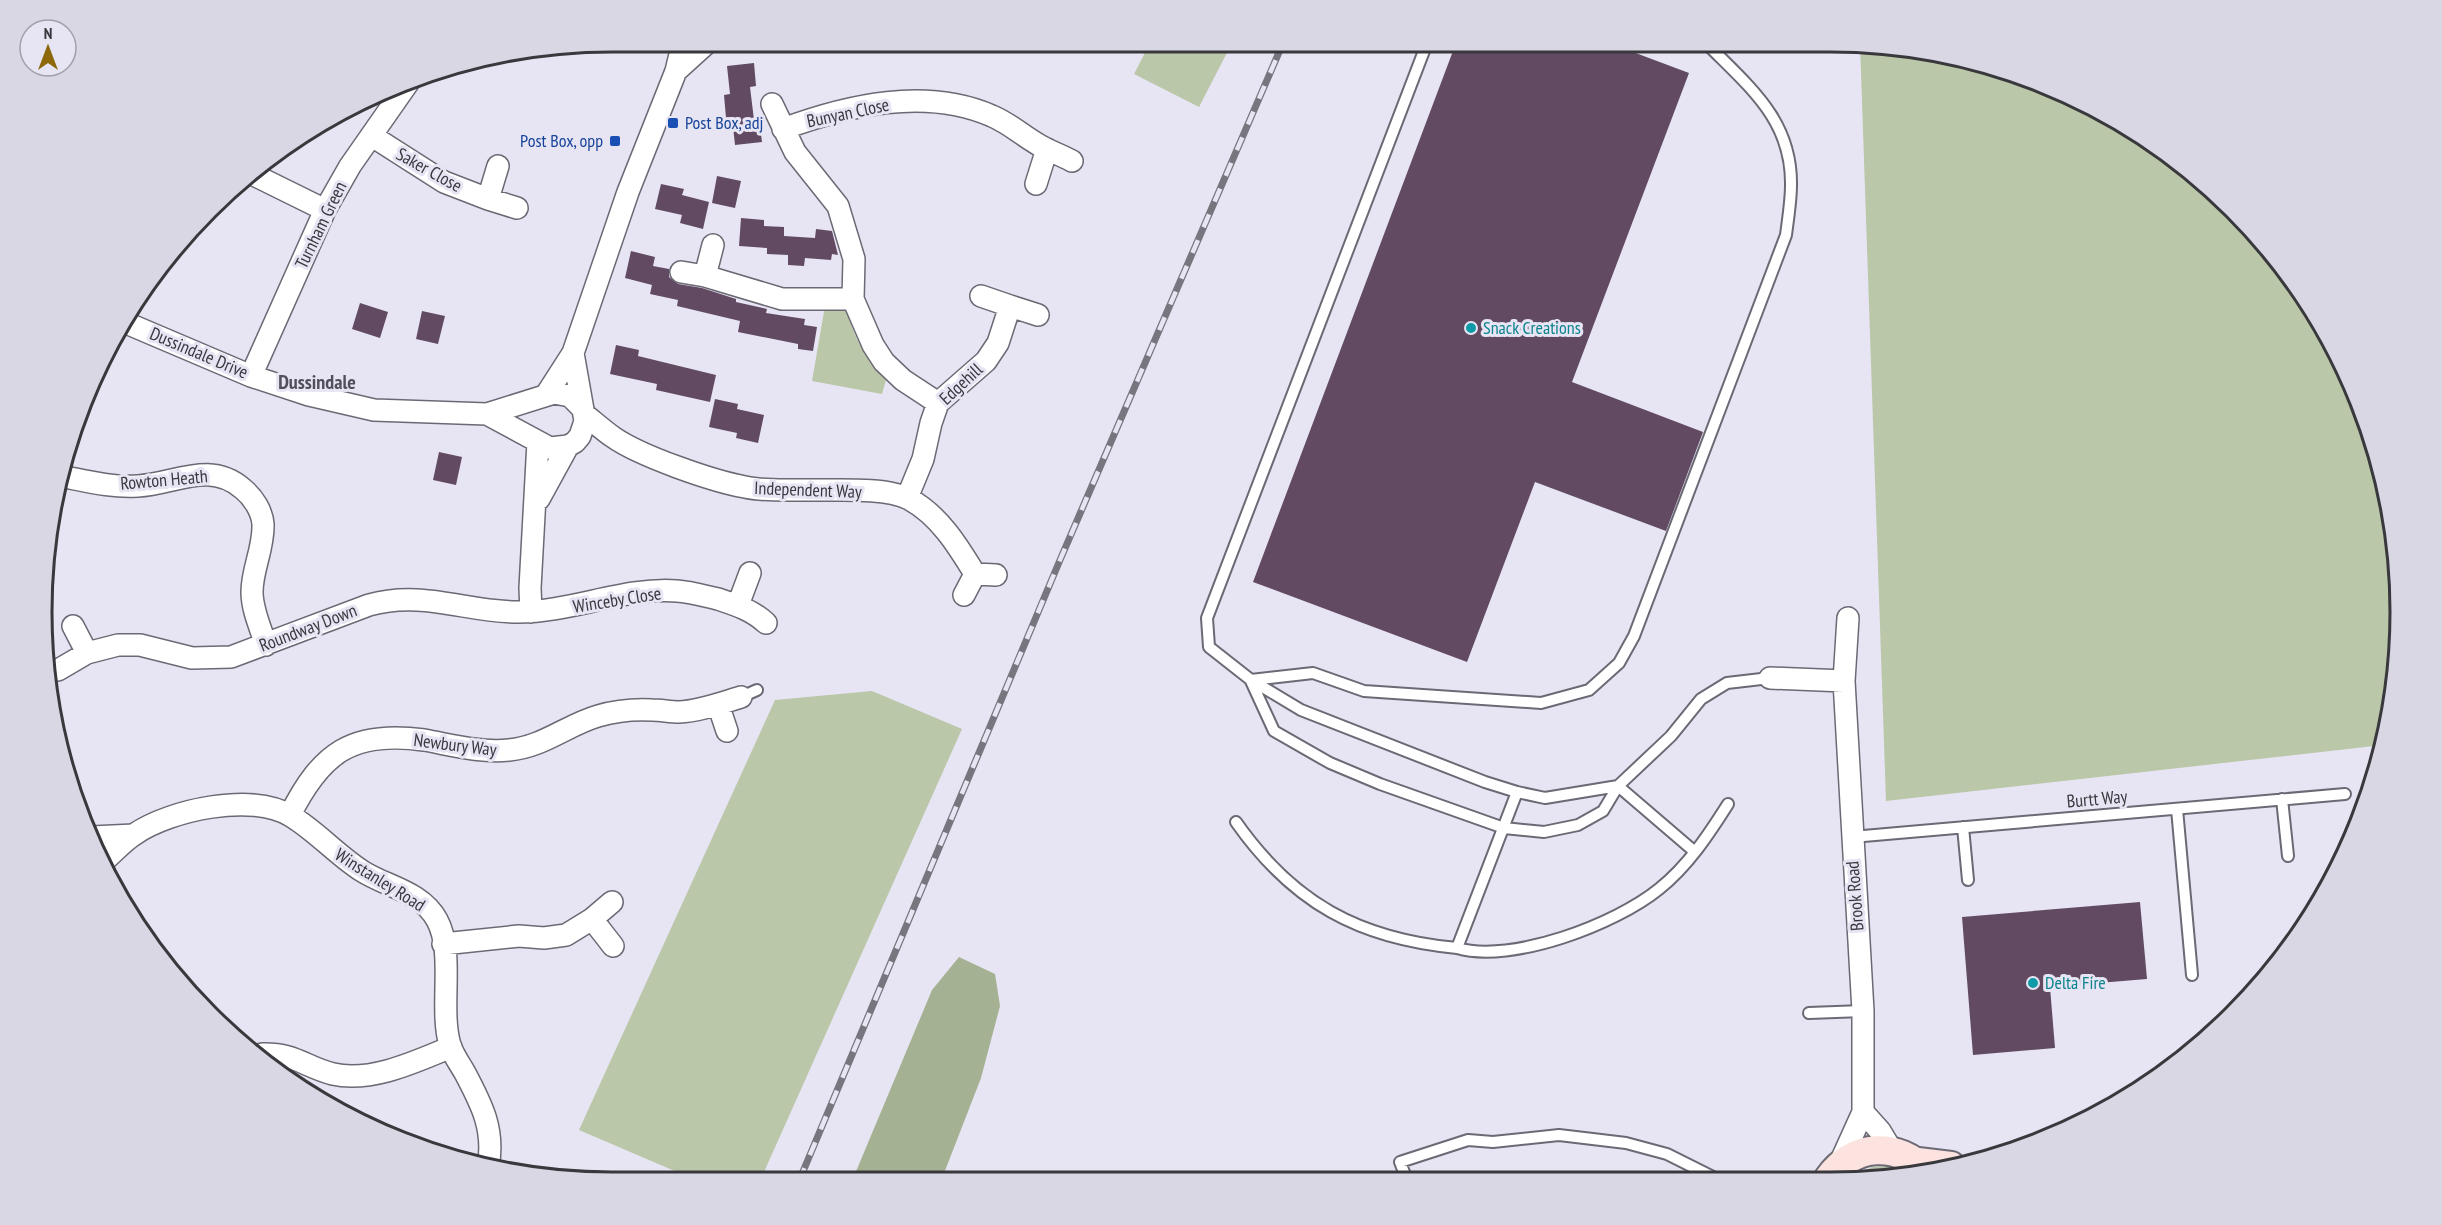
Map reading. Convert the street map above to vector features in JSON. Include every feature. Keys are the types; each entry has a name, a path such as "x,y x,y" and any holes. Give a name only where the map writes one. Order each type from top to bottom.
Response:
{"street":[{"path":"531,612 536,506 536,440 531,432 528,417 534,403 542,396 573,353 628,192 676,71 681,52"},
{"path":"676,71 697,52"},
{"name":"Turnham Green","path":"251,376 325,210 350,166 400,94"},
{"name":"Bunyan Close","path":"783,129 845,110 882,103 944,102 968,106 994,116 1047,149 1072,161"},
{"name":"Bunyan Close","path":"772,104 795,152 838,206 849,236 854,259 853,299 865,330 884,362 903,380 938,403"},
{"name":"Saker Close","path":"372,136 444,182 488,200 517,208"},
{"path":"1036,184 1047,149"},
{"path":"488,200 498,166"},
{"path":"260,178 325,210"},
{"path":"705,276 713,245"},
{"path":"681,272 705,276 782,299 853,299"},
{"path":"981,296 1038,315"},
{"name":"Edgehill","path":"907,498 923,459 938,403 986,361 998,344 1010,306"},
{"name":"Dussindale Drive","path":"132,325 251,376 309,395 374,410 488,414 542,396 562,393 570,396 583,410"},
{"path":"536,506 549,478 584,428 573,353"},
{"name":"Independent Way","path":"583,410 614,438 646,454 747,488 856,491 907,498 922,507 945,530 975,574"},
{"name":"Dussindale Drive","path":"488,414 550,448 572,444"},
{"path":"572,444 614,438"},
{"name":"Rowton Heath","path":"69,478 115,486 137,486 201,474 226,478 239,485 250,495 262,520 261,550 253,579 252,593 266,645"},
{"path":"738,605 750,573"},
{"path":"964,595 975,574 996,575"},
{"name":"Winceby Close","path":"531,612 555,610 645,592 676,591 738,605 756,614 766,623"},
{"name":"Roundway Down","path":"58,670 87,653 118,645 140,645 192,658 231,657 388,600 408,599 531,612"},
{"name":"Brook Road","path":"1834,1172 1863,1112 1863,1011 1844,681 1848,618"},
{"path":"73,626 87,653"},
{"path":"1770,678 1844,681"},
{"name":"Newbury Way","path":"290,815 304,786 324,762 344,748 369,739 397,738 488,751 511,750 540,744 596,717 622,711 678,712 718,704 749,693"},
{"path":"718,704 726,731"},
{"name":"Winstanley Road","path":"109,857 134,835 164,819 196,809 226,804 268,808 290,815 345,860 371,877 403,890 424,904 437,921 443,944 446,1024 451,1047 484,1111 492,1149 490,1159"},
{"name":"Winstanley Road","path":"99,837 134,835"},
{"path":"443,944 519,936 544,939 566,935 592,919 612,902"},
{"path":"592,919 613,946"},
{"path":"268,1054 284,1054 334,1074 356,1076 420,1060 451,1047"},
{"path":"1863,1112 1880,1131 1892,1150 1919,1165"},
{"path":"1834,1172 1864,1153 1892,1150"}],"lane":[{"path":"1424,52 1207,618 1209,647 1251,680 1301,710 1517,792 1545,798 1618,786 1695,852"},
{"path":"1251,680 1313,673 1364,691 1541,703 1589,690 1619,663 1638,625 1786,235 1791,184 1784,138 1764,102 1715,52"},
{"path":"1251,680 1274,731 1330,763 1380,784 1504,828 1544,832 1578,825 1603,811 1618,786 1671,736 1701,699 1728,683 1770,678"},
{"path":"1457,948 1517,792"},
{"name":"Burtt Way","path":"1852,837 2346,794"},
{"path":"2282,799 2288,856"},
{"path":"1236,822 1257,852 1316,904 1358,926 1392,939 1421,945 1499,950 1531,947 1574,933 1616,915 1660,889 1695,852 1728,804"},
{"path":"2177,809 2192,975"},
{"path":"1963,827 1968,880"},
{"path":"1809,1014 1863,1011"},
{"path":"1404,1172 1400,1161 1468,1140 1493,1142 1559,1135 1626,1143 1656,1151 1702,1172"}],"green space":[{"path":"1145,52 1227,52 1199,107 1134,74"},
{"path":"1860,54 1903,57 1974,72 2010,82 2077,110 2141,147 2170,168 2199,191 2251,243 2295,301 2314,333 2332,365 2360,432 2379,503 2385,539 2390,612 2385,686 2373,746 1886,801"},
{"path":"825,306 847,311 862,348 872,365 886,380 882,394 812,381"},
{"path":"872,691 962,729 764,1172 677,1172 579,1130 775,700"},
{"path":"959,957 995,974 1000,1006 981,1078 944,1172 856,1172 932,990"},
{"path":"1891,1166 1896,1169 1864,1171 1872,1167"}],"building":[{"name":"Snack Creations","path":"1453,52 1633,52 1689,73 1572,382 1703,432 1666,531 1535,482 1467,662 1253,582"},
{"path":"754,63 756,86 750,87 754,120 759,119 762,142 735,145 732,117 726,118 724,95 730,94 727,66"},
{"path":"717,176 741,181 735,208 712,203"},
{"path":"661,184 684,189 682,195 709,202 703,229 680,223 682,215 655,209"},
{"path":"741,218 764,220 764,226 784,227 784,236 815,238 816,229 832,231 838,255 832,254 831,260 805,258 804,266 788,265 788,255 767,254 767,248 739,246"},
{"path":"631,251 655,257 653,266 669,269 669,277 678,284 702,288 736,299 736,302 767,309 766,313 805,319 804,325 817,327 813,351 798,349 798,344 738,332 740,321 677,306 678,300 650,294 652,285 625,278"},
{"path":"360,303 388,312 380,338 352,329"},
{"path":"422,311 445,316 438,344 416,339"},
{"path":"616,345 639,350 638,356 716,375 710,402 656,390 657,384 610,374"},
{"path":"715,399 738,404 737,409 764,415 758,443 736,438 737,433 709,427"},
{"path":"439,452 462,457 456,485 433,480"},
{"name":"Delta Fire","path":"2140,902 2147,979 2050,987 2055,1048 1973,1055 1962,917"}],"railway":[{"path":"803,1172 1060,560 1279,52"}],"place":[{"name":"Post Box, adj","path":"673,123"},
{"name":"Post Box, opp","path":"615,141"},
{"name":"Snack Creations","path":"1471,328"},
{"name":"Delta Fire","path":"2033,983"}],"district":[{"name":"Dussindale","path":"317,382"}]}
